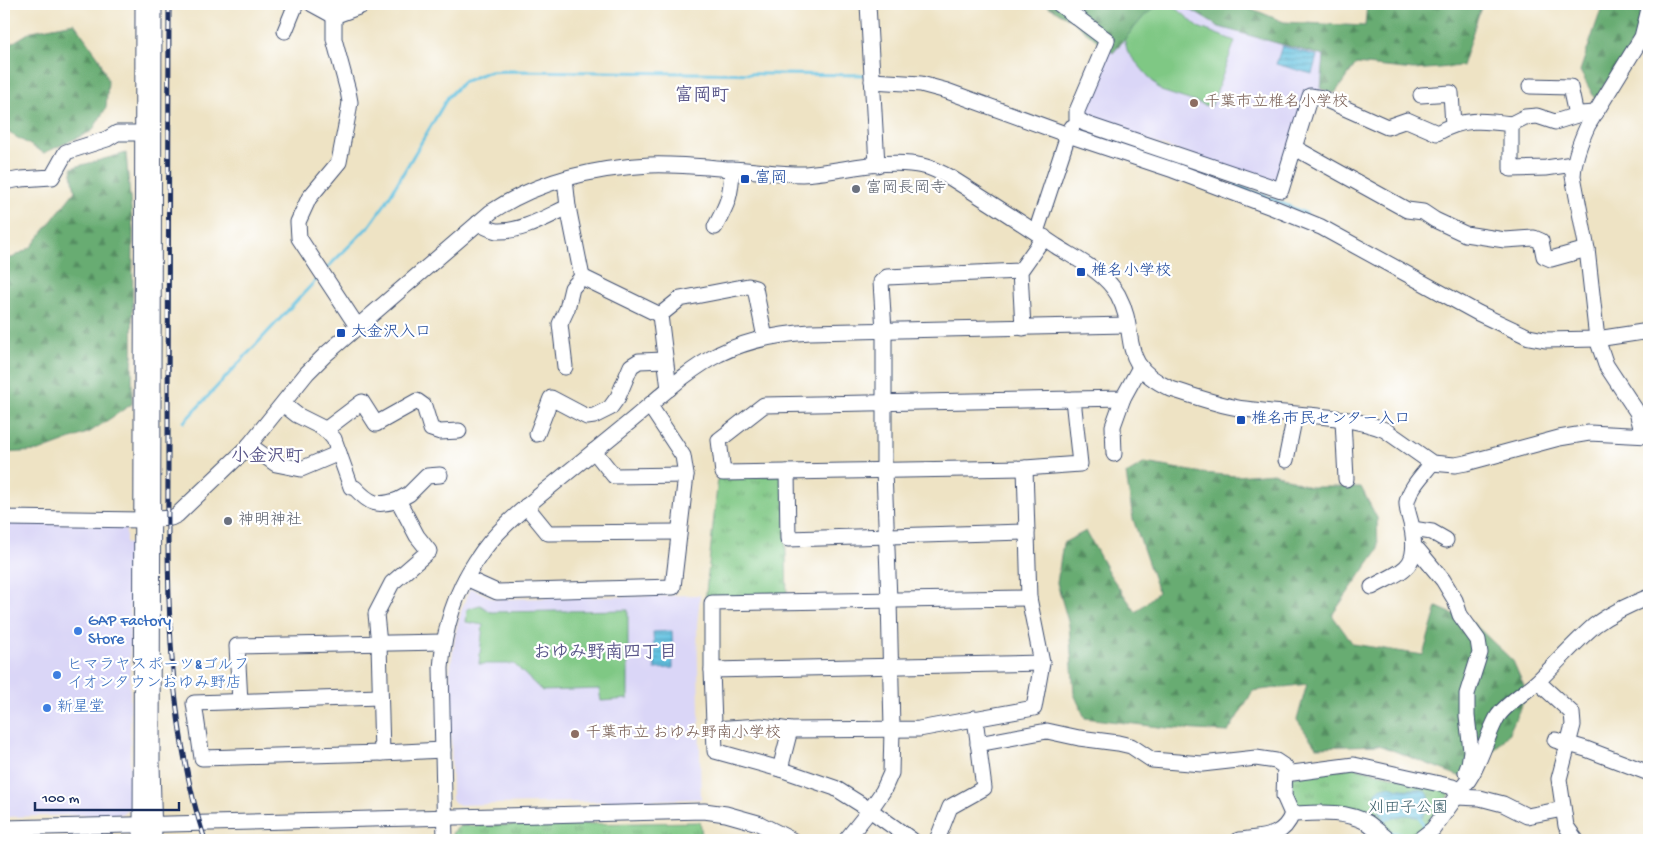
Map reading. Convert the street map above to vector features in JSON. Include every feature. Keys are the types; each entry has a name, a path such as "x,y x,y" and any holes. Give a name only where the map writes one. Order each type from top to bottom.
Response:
{"street":[{"path":"142,4 142,133 152,763 145,830 154,840"},
{"path":"148,520 154,4"},
{"path":"285,31 296,4"},
{"path":"312,4 334,16 364,4"},
{"path":"868,4 877,165"},
{"path":"1023,328 1020,271 1040,235 1068,135 1077,119 1076,111 1106,40 1058,4"},
{"path":"4,515 8,518 148,520 171,518 177,515 249,445 307,373 357,326 478,223 509,200 542,186 565,179 607,170 651,165 801,174 877,165 908,163 924,166 951,178 1101,275 1118,295 1123,308 1133,355 1140,368 1148,377 1171,389 1242,409 1368,424 1384,430 1432,463 1455,465 1466,463 1559,438 1589,433 1646,436 1637,412 1606,365 1596,333 1587,249 1574,186 1574,164 1581,140 1588,125 1642,37 1649,9"},
{"path":"334,16 334,40 350,102 348,115 339,162 309,198 298,222 299,238 357,326"},
{"path":"872,81 921,84 947,91 1068,135 1173,170 1321,227 1478,313 1530,337 1545,340 1596,333 1649,331"},
{"path":"1530,86 1570,88 1576,115"},
{"path":"1421,94 1451,93 1453,125"},
{"path":"1077,119 1095,127 1281,190 1310,96 1322,98 1387,127 1407,120 1437,133 1453,125 1484,120 1511,124 1525,117 1537,116 1555,122 1576,115 1596,113"},
{"path":"1511,124 1511,169 1546,168 1574,164"},
{"path":"4,182 52,177 66,152 107,139 117,133 142,133"},
{"path":"1294,148 1407,210 1423,212 1435,220 1465,234 1505,240 1534,238 1542,242 1544,256 1551,259 1587,249"},
{"path":"715,227 728,203 732,169"},
{"path":"565,179 568,206 582,277"},
{"path":"478,223 495,231 510,230 526,226 568,206"},
{"path":"846,840 883,791 890,773 892,729 890,600 884,471 884,331 881,282 887,277 1020,271"},
{"path":"582,277 660,315"},
{"path":"565,367 560,324 567,308 572,288 582,277"},
{"path":"660,315 680,299 748,286 754,288 765,338"},
{"path":"660,315 669,389"},
{"path":"445,840 441,668 443,642 452,607 466,578 488,543 526,506 698,366 741,345 785,334 1127,325"},
{"path":"537,434 551,398 587,417 594,416 610,408 618,397 631,366 639,361 665,360"},
{"path":"1114,454 1113,426 1123,398 1140,368"},
{"path":"1073,400 1080,464 1026,468 724,473 719,440 764,405 1123,398"},
{"path":"325,430 362,402 376,424 417,401 424,406 431,429 440,432 459,432"},
{"path":"283,404 297,415 321,426 334,439 351,487 355,488 366,500 387,504 409,494 427,476 440,475"},
{"path":"466,578 496,592 673,587 686,475 683,456 650,406"},
{"path":"1286,460 1295,415"},
{"path":"1343,420 1346,479"},
{"path":"249,445 276,464 301,469 339,454"},
{"path":"594,451 614,476 686,475"},
{"path":"1372,586 1406,568 1412,561 1414,548 1407,503 1414,487 1432,463"},
{"path":"713,729 761,726 790,730 919,729 1034,708 1042,663 1029,598 1026,468"},
{"path":"787,472 788,539 1027,532"},
{"path":"382,753 379,644 376,614 392,584 429,551 417,536 398,500"},
{"path":"526,506 548,534 679,532"},
{"path":"1412,529 1432,532 1446,540"},
{"path":"1414,548 1418,550 1443,580 1455,600 1460,615 1478,640 1480,653 1467,694 1466,716 1471,751 1469,764 1456,794 1433,829 1419,840"},
{"path":"1456,794 1472,772 1500,714 1538,682 1597,624 1649,597"},
{"path":"912,840 835,788 780,769 715,751 713,729 712,603 1029,598"},
{"path":"240,702 237,646 443,642"},
{"path":"712,670 1042,663"},
{"path":"1538,682 1572,713 1573,724 1562,742 1559,779 1566,826 1576,840"},
{"path":"380,697 194,703 202,758 443,750"},
{"path":"937,840 950,807 984,788 975,718"},
{"path":"780,769 790,730"},
{"path":"978,744 1047,731 1079,738 1118,742 1131,746 1152,760 1202,764 1256,758 1276,761 1285,767 1284,796 1292,814 1289,822 1274,835 1239,840"},
{"path":"1562,742 1649,773"},
{"path":"1285,774 1354,765 1453,787 1456,794"},
{"path":"1456,794 1503,804 1527,816 1563,809"},
{"path":"4,828 145,830 445,817 704,811 726,814 758,823 792,840"},
{"path":"1292,814 1333,813 1355,818 1368,823 1390,840"}],"shaded area":[{"name":"千葉市立椎名小学校","path":"1125,4 1225,4 1335,49 1319,95 1281,185 1080,118"},
{"path":"4,523 126,524 126,543 130,544 130,808 122,814 4,817"},
{"name":"千葉市立 おゆみ野南小学校","path":"471,588 495,599 700,595 697,625 701,799 457,805 452,799 450,670 456,631 462,608"}],"green space":[{"path":"1044,4 1160,4 1145,15 1113,53 1070,19"},
{"path":"1146,4 1172,4 1198,27 1235,41 1211,107 1161,91 1128,53 1124,38"},
{"path":"1181,4 1240,4 1284,22 1365,26 1367,4 1484,4 1480,10 1462,66 1414,70 1356,64 1335,93 1321,89 1324,56 1219,27"},
{"path":"1603,4 1641,4 1640,33 1595,99 1580,71"},
{"path":"74,23 99,58 108,81 106,108 92,131 44,153 4,130 4,48 32,31"},
{"path":"126,153 133,231 132,404 90,432 39,451 4,453 4,258 12,258 31,247 75,191 71,168"},
{"path":"1145,463 1203,473 1236,476 1274,473 1309,487 1361,487 1377,518 1378,550 1332,615 1353,644 1423,655 1437,607 1473,623 1513,661 1527,693 1509,733 1469,780 1379,745 1316,747 1297,720 1307,684 1253,691 1228,732 1167,728 1085,718 1074,694 1069,625 1057,583 1063,543 1086,531 1110,575 1136,612 1158,592 1133,519 1126,474"},
{"path":"784,475 787,599 705,602 718,478"},
{"path":"480,605 491,612 628,610 628,699 601,701 599,689 542,691 514,664 479,664 483,625 466,622 467,609"},
{"name":"刈田子公園","path":"1353,767 1451,790 1444,810 1412,839 1385,834 1368,820 1293,810 1289,777"},
{"path":"700,822 703,840 453,840 452,833 460,826"}],"water":[{"path":"1282,46 1317,56 1312,74 1276,64"},
{"path":"672,631 673,668 655,669 653,632"},
{"path":"1386,786 1424,790 1429,796 1429,805 1422,817 1402,815 1389,819 1383,817 1380,813 1376,797 1380,788"}],"waterway":[{"path":"326,269 370,225 385,204 448,97 463,82 487,72 869,75"},
{"path":"1234,185 1307,214"},
{"path":"184,422 318,278"},
{"path":"1420,817 1427,829"},
{"path":"1377,823 1386,819"},
{"path":"1389,832 1411,836 1417,834"}],"railway":[{"path":"169,4 168,546 171,645 175,695 182,744 192,793 205,840"}],"place":[{"name":"千葉市立椎名小学校","path":"1194,103"},
{"name":"富岡","path":"745,179"},
{"name":"富岡長岡寺","path":"856,189"},
{"name":"椎名小学校","path":"1081,272"},
{"name":"大金沢入口","path":"341,333"},
{"name":"椎名市民センター入口","path":"1241,420"},
{"name":"神明神社","path":"228,521"},
{"name":"GAP Factory Store","path":"78,631"},
{"name":"ヒマラヤスポーツ&ゴルフ イオンタウンおゆみ野店","path":"57,675"},
{"name":"新星堂","path":"47,708"},
{"name":"千葉市立 おゆみ野南小学校","path":"575,734"}],"district":[{"name":"富岡町","path":"702,96"},
{"name":"小金沢町","path":"267,457"},
{"name":"おゆみ野南四丁目","path":"605,653"}]}
